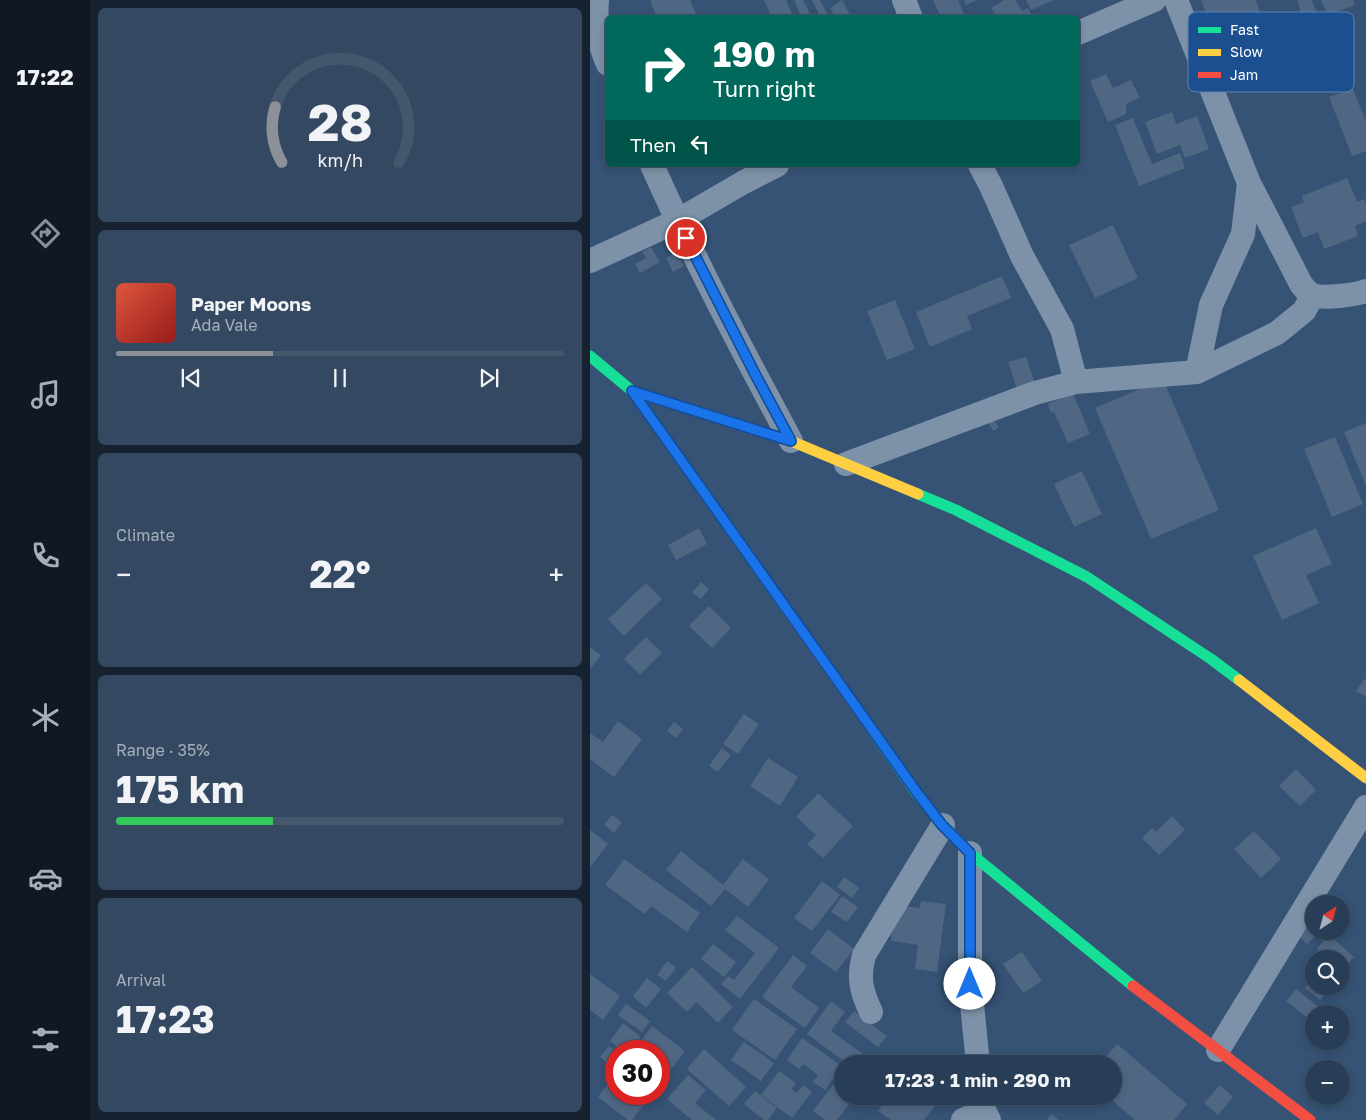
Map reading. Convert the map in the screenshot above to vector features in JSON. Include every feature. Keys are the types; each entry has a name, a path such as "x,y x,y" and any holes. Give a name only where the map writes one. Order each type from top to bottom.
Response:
{"main road":[{"path":"590,356 632,391 912,786 942,825 970,853 1116,973 1310,1120"},
{"path":"632,391 791,441 956,510 1087,577 1211,659 1366,778"}],"street":[{"path":"597,0 597,29 605,58"},
{"path":"904,0 910,15"},
{"path":"1080,32 1154,0"},
{"path":"1176,0 1188,30"},
{"path":"1213,92 1249,183 1301,284 1312,295 1364,296"},
{"path":"653,167 677,221 791,441"},
{"path":"590,261 677,221 773,167"},
{"path":"981,167 1022,256 1062,329 1076,382"},
{"path":"1197,372 1211,305 1243,234 1249,183"},
{"path":"846,464 1035,393 1076,382 1197,372 1277,333 1304,311 1312,295"},
{"path":"1218,1050 1366,807"},
{"path":"871,1012 863,994 860,970 864,956 942,825"},
{"path":"970,853 970,984 977,1055"},
{"path":"962,1120 985,1109"}],"building":[{"path":"650,0 690,0 697,15 656,15"},
{"path":"764,0 786,0 793,15 771,15"},
{"path":"794,0 803,0 810,15 801,15"},
{"path":"812,0 820,0 828,15 820,15"},
{"path":"842,0 850,15 834,15 830,8"},
{"path":"933,0 958,0 965,15 940,15"},
{"path":"964,0 977,0 966,5"},
{"path":"1004,0 1015,0 1022,11 1028,8 1032,15 995,15 991,8"},
{"path":"1026,0 1054,0 1031,10"},
{"path":"1201,0 1256,0 1260,12 1205,12"},
{"path":"1297,0 1312,0 1316,12 1301,12"},
{"path":"1321,0 1353,0 1355,5 1336,12 1327,12"},
{"path":"1106,74 1113,88 1131,80 1140,98 1126,104 1126,114 1108,122 1090,81"},
{"path":"1344,92 1354,92 1366,122 1366,151 1352,156 1329,97"},
{"path":"1172,112 1176,124 1197,116 1209,149 1185,158 1180,145 1157,154 1145,122"},
{"path":"1133,118 1152,164 1180,153 1185,168 1139,186 1115,125"},
{"path":"1347,178 1357,202 1364,199 1366,204 1366,221 1355,226 1358,236 1324,249 1318,232 1303,238 1291,207 1304,202 1302,196"},
{"path":"1113,225 1138,278 1095,298 1069,245"},
{"path":"651,247 660,262 640,273 635,264 646,258 642,252"},
{"path":"677,252 684,266 673,272 666,258"},
{"path":"1002,276 1011,298 967,316 972,329 930,347 916,312"},
{"path":"895,300 915,349 887,360 867,311"},
{"path":"1026,357 1036,387 1018,392 1008,362"},
{"path":"1163,379 1219,510 1151,539 1095,408"},
{"path":"1073,393 1090,434 1068,443 1054,412 1051,413 1048,404"},
{"path":"990,416 999,427 994,431 985,419"},
{"path":"1366,423 1366,486 1344,432"},
{"path":"1335,437 1363,504 1332,517 1304,449"},
{"path":"1082,471 1102,514 1074,527 1054,484"},
{"path":"699,528 707,544 676,560 668,545"},
{"path":"1316,528 1332,564 1306,575 1319,603 1282,620 1253,556"},
{"path":"701,582 709,589 701,599 692,592"},
{"path":"646,583 662,599 624,636 608,619"},
{"path":"709,606 731,628 712,648 689,626"},
{"path":"646,637 662,653 640,675 624,659"},
{"path":"590,647 601,655 590,669"},
{"path":"1364,679 1366,680 1366,697 1356,691"},
{"path":"744,714 759,724 738,754 723,744"},
{"path":"618,721 642,739 614,777 590,759 590,733 603,742"},
{"path":"674,722 683,729 676,738 667,731"},
{"path":"722,748 731,755 718,772 709,766"},
{"path":"768,758 798,777 780,806 750,786"},
{"path":"1296,769 1316,790 1300,806 1279,786"},
{"path":"818,793 853,826 823,858 807,844 816,835 796,817"},
{"path":"612,815 622,822 614,833 604,825"},
{"path":"1172,816 1185,830 1159,855 1142,838 1152,828 1156,832"},
{"path":"590,830 608,844 590,867"},
{"path":"1254,831 1281,859 1261,878 1234,849"},
{"path":"681,851 723,885 743,859 769,879 748,907 725,889 711,906 666,870"},
{"path":"624,859 700,913 687,932 651,906 645,914 605,885"},
{"path":"844,877 859,888 852,898 837,887"},
{"path":"822,881 840,895 812,931 794,918"},
{"path":"842,896 858,907 847,922 831,912"},
{"path":"921,901 946,904 937,972 915,969 918,945 891,941 895,905 920,908"},
{"path":"737,916 779,948 740,999 721,984 728,976 734,980 755,953 725,930"},
{"path":"1305,924 1305,940 1311,940 1307,944 1296,933"},
{"path":"828,929 854,949 836,972 810,953"},
{"path":"1325,940 1335,940 1346,950 1318,950"},
{"path":"713,944 736,962 724,977 701,959"},
{"path":"1022,952 1042,981 1023,993 1003,964"},
{"path":"1350,953 1354,957 1350,961"},
{"path":"793,955 807,966 791,987 819,1008 805,1028 762,997"},
{"path":"667,961 676,968 666,981 657,975"},
{"path":"692,967 733,1007 718,1023 696,1002 687,1012 667,993"},
{"path":"590,974 620,996 603,1020 590,1010"},
{"path":"647,978 661,989 646,1008 633,996"},
{"path":"1296,989 1316,1005 1305,1005 1305,1016 1286,1001"},
{"path":"1314,995 1324,995 1320,1000"},
{"path":"754,999 797,1029 775,1060 732,1030"},
{"path":"831,1001 845,1012 831,1031 865,1055 836,1055 807,1034"},
{"path":"626,1004 650,1021 642,1032 618,1015"},
{"path":"854,1011 887,1036 878,1047 845,1022"},
{"path":"623,1023 641,1037 639,1040 611,1040"},
{"path":"652,1026 685,1051 670,1071 670,1040 641,1040"},
{"path":"802,1038 834,1060 834,1077 825,1090 813,1082 818,1075 803,1064 799,1069 787,1060"},
{"path":"744,1042 774,1063 761,1081 731,1060"},
{"path":"1117,1044 1187,1104 1174,1120 1135,1120 1118,1105 1122,1105 1122,1055 1108,1055"},
{"path":"704,1049 746,1087 729,1106 687,1069"},
{"path":"605,1051 605,1061 600,1057"},
{"path":"779,1071 796,1083 791,1089 797,1093 803,1085 812,1092 792,1118 761,1095"},
{"path":"688,1075 706,1090 695,1103 716,1120 692,1120 670,1102 670,1096"},
{"path":"834,1084 834,1105 848,1105 837,1120 825,1120 813,1111"},
{"path":"1220,1085 1233,1097 1218,1115 1204,1103"},
{"path":"605,1088 605,1102 598,1097"},
{"path":"755,1091 777,1108 768,1120 764,1120 744,1104"},
{"path":"608,1105 644,1105 632,1120 628,1120"},
{"path":"882,1105 935,1106 924,1120 891,1120 878,1111"},
{"path":"1051,1114 1059,1120 1047,1120"}],"traffic: fast":[{"path":"590,356 632,391 787,610"},
{"path":"918,494 956,510 1087,577 1211,659 1239,680"},
{"path":"870,727 917,794 970,853 1133,986"}],"traffic: slow":[{"path":"632,391 791,441 918,494"},
{"path":"1239,680 1366,778"}],"traffic: jam":[{"path":"787,610 870,727"},
{"path":"1133,986 1310,1120"}],"route":[{"path":"686,238 791,441 632,391 918,794 942,825 970,853 970,984"}]}
